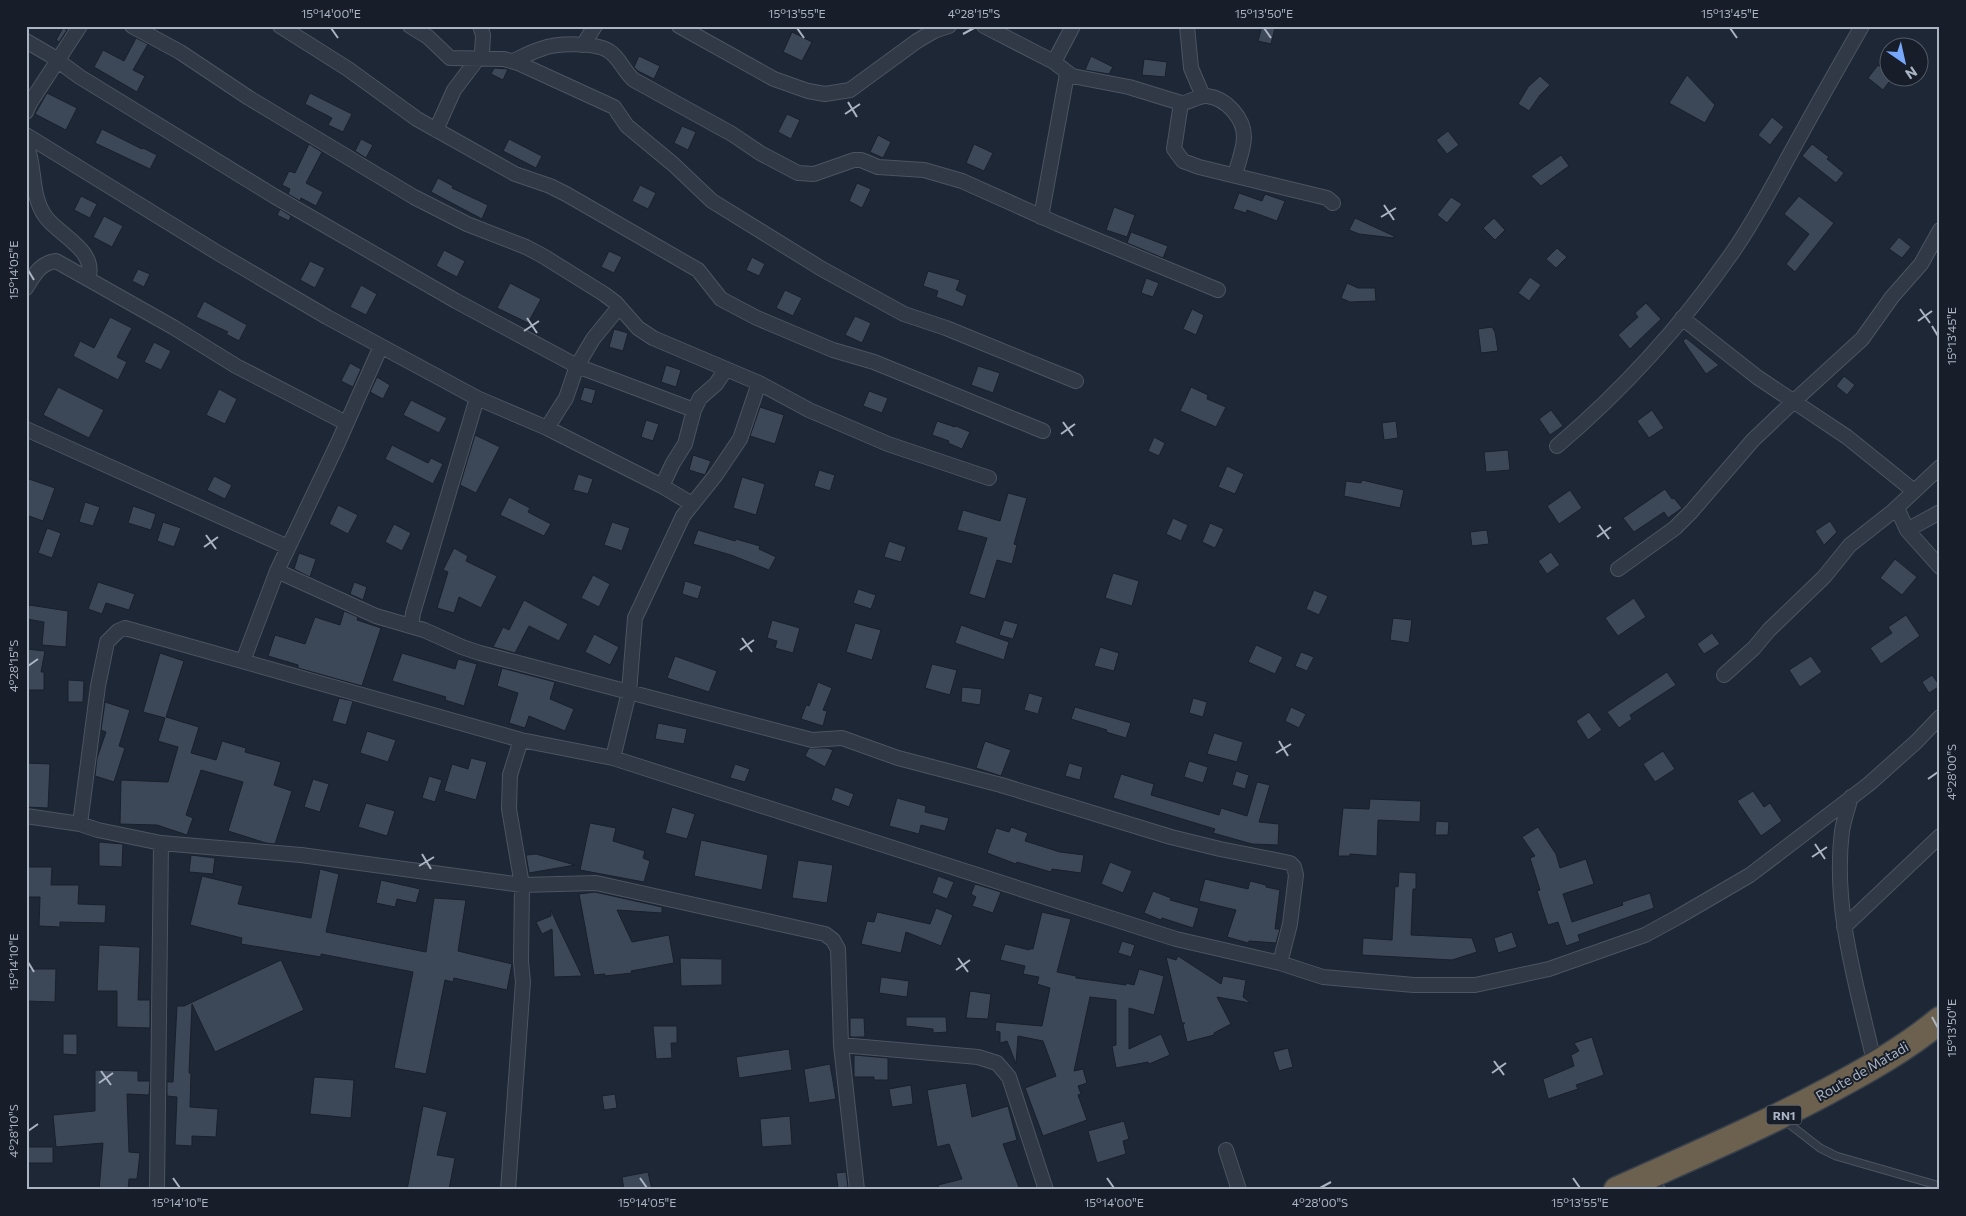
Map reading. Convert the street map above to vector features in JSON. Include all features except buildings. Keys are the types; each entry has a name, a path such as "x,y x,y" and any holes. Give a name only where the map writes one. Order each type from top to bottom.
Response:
{"highway":[{"name":"Route de Matadi","path":"1617,1190 1657,1182 1875,1066 1917,1039 1940,1020"}],"street":[{"path":"26,112 80,26"},
{"path":"132,26 180,52 249,98 414,197 467,224 534,252 604,294 638,328 653,338 759,383 810,410 888,444 989,478"},
{"path":"280,26 313,46 408,113 436,130 515,174 558,190 698,270 721,299 757,318 833,350 874,362 1043,431"},
{"path":"410,26 428,37 450,58 504,59 513,61 614,107 627,126 712,201 822,269 904,314 946,328 1076,381"},
{"path":"436,130 454,90 479,59 483,34 480,26"},
{"path":"583,45 595,26"},
{"path":"679,26 774,79 808,91 826,94 850,90 917,41 934,31 949,26"},
{"path":"920,26 934,31"},
{"path":"984,26 1054,62 1067,74 1129,87 1181,103 1186,103 1203,96 1215,98 1228,105 1241,122 1244,137 1234,175"},
{"path":"1054,62 1073,26"},
{"path":"1187,26 1191,68 1203,96"},
{"path":"1556,446 1585,421 1643,364 1682,318 1733,252 1765,199 1862,26"},
{"path":"26,41 42,49 80,77 274,196 456,301 577,366 694,410"},
{"path":"513,61 542,48 583,45 598,46 609,51 626,74 634,80 732,134 760,153 798,172 814,174 854,160 861,160 878,167 924,170 962,182 1041,217 1218,290"},
{"path":"1041,217 1067,74"},
{"path":"1181,103 1175,152 1183,160 1199,167 1327,198 1333,203"},
{"path":"26,135 73,166 226,258 381,346 477,398 547,428 662,486 692,504"},
{"path":"26,143 32,158 34,189 39,205 46,218 78,246 90,269 88,279"},
{"path":"1618,569 1686,517 1753,440 1792,402 1852,349 1869,331 1892,297 1921,264 1940,230"},
{"path":"26,288 40,267 48,262 56,261 174,327 236,366 346,423"},
{"path":"547,428 566,398 577,366 593,339 619,307"},
{"path":"1682,318 1757,378 1847,437 1914,491"},
{"path":"243,662 254,627 277,571 381,346"},
{"path":"662,486 672,463 682,452 694,410 700,398 716,384 726,369"},
{"path":"613,758 629,692 635,618 683,516 715,476 740,439 759,383"},
{"path":"411,626 413,613 477,398"},
{"path":"26,429 288,547"},
{"path":"1724,675 1754,648 1775,624 1824,577 1850,545 1897,508 1940,467"},
{"path":"1897,508 1907,530 1940,567"},
{"path":"1907,530 1940,512"},
{"path":"277,571 376,616 411,626 462,647 812,740 842,738 898,758 1001,785 1171,837 1290,863 1294,867 1296,875 1290,924 1280,963"},
{"path":"80,824 107,642 118,631 126,628 521,740 613,758 1176,939 1280,963 1323,977 1414,985 1475,984 1549,969 1645,935 1678,917 1750,875 1851,797 1916,742 1940,717"},
{"path":"508,1190 523,982 520,962 522,885 509,809 510,775 521,740"},
{"path":"1851,797 1842,830 1841,892 1844,927 1875,1066"},
{"path":"26,816 80,824 98,830 161,843 301,855 522,885 596,883 825,934 833,940 838,949 841,1045 857,1190"},
{"path":"1844,927 1940,836"},
{"path":"157,1190 161,843"},
{"path":"841,1045 978,1057 997,1063 1009,1077 1046,1190"},
{"path":"1226,1150 1239,1190"}],"lane":[{"path":"1780,1117 1806,1138 1836,1156 1940,1186"}]}
